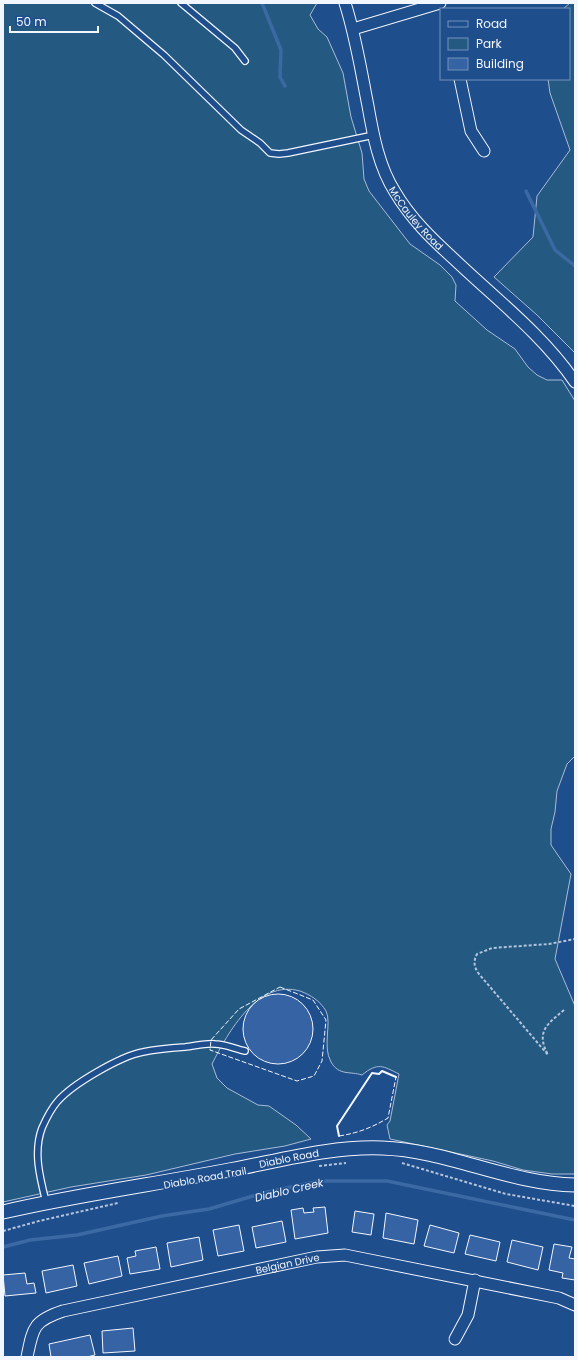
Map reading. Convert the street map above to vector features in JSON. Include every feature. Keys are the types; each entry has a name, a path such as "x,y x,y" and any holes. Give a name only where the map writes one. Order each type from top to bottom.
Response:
{"street":[{"name":"McCauley Road","path":"345,3 353,29 374,135 385,172 394,191 424,232 527,326 560,361 575,382"},
{"path":"353,29 440,3"},
{"path":"460,80 471,131 484,151"},
{"name":"Diablo Road","path":"3,1212 46,1202 317,1154 367,1148 410,1151 523,1178 558,1185 575,1185"},
{"name":"Belgian Drive","path":"27,1357 35,1326 46,1316 71,1309 317,1257 345,1255 559,1298 575,1305"},
{"path":"456,1340 468,1315 475,1280"}],"lane":[{"path":"94,3 124,21 164,55 241,130 260,142 270,153 288,153 374,135"},
{"path":"181,3 235,48 245,61"},
{"path":"46,1202 37,1154 42,1128 57,1101 81,1082 128,1056 143,1052 215,1044 245,1051"}],"path":[{"path":"564,1010 549,1024 543,1033 542,1043 548,1056 479,974 474,967 474,959 477,954 492,948 549,944 575,939"},
{"path":"314,1167 350,1162"},
{"path":"397,1162 506,1194 575,1206"},
{"path":"3,1231 39,1221 123,1202"}],"green space":[{"path":"3,3 317,3 310,15 318,29 327,37 343,73 351,117 362,153 364,179 369,191 410,244 440,265 452,277 456,285 455,301 487,330 515,349 528,367 537,375 547,380 562,380 575,401 575,756 567,764 557,791 555,812 551,829 551,845 571,874 555,959 575,1006 575,1174 552,1174 523,1170 493,1161 390,1139 387,1125 390,1121 399,1074 384,1067 372,1068 362,1075 341,1071 338,1069 334,1066 328,1056 328,1016 324,1007 308,994 300,991 285,989 271,993 258,1000 246,1011 227,1037 212,1064 217,1078 227,1088 258,1105 269,1106 296,1125 311,1139 285,1146 235,1154 146,1175 71,1187 3,1202"},
{"path":"570,3 575,3 575,353 537,315 494,277 533,237 537,196 570,150 550,93 548,80 570,80 570,8 564,8"}],"building":[{"path":"278,994 291,997 303,1004 310,1016 313,1029 310,1042 303,1054 291,1061 278,1064 265,1061 253,1054 246,1042 243,1029 246,1016 253,1004 265,997"},
{"path":"325,1207 328,1233 295,1239 291,1210 303,1208 304,1213 314,1212 313,1208"},
{"path":"355,1211 374,1214 371,1235 352,1232"},
{"path":"386,1213 418,1220 414,1244 383,1238"},
{"path":"282,1221 286,1242 256,1248 252,1227"},
{"path":"239,1225 244,1251 218,1256 213,1230"},
{"path":"430,1225 459,1233 454,1253 424,1246"},
{"path":"470,1235 500,1242 496,1261 465,1254"},
{"path":"199,1237 203,1260 171,1267 167,1243"},
{"path":"512,1240 543,1247 538,1270 507,1262"},
{"path":"554,1244 572,1247 569,1258 575,1259 575,1280 562,1278 563,1273 549,1270"},
{"path":"156,1247 160,1269 130,1274 127,1258 136,1256 135,1251"},
{"path":"118,1256 122,1276 89,1284 84,1263"},
{"path":"73,1265 77,1286 46,1293 42,1271"},
{"path":"25,1273 27,1284 34,1283 36,1293 5,1296 3,1275"},
{"path":"133,1328 135,1351 103,1353 102,1331"},
{"path":"90,1335 95,1355 87,1357 51,1357 49,1344"}],"waterway":[{"path":"262,3 281,50 280,77 285,86"},
{"path":"526,191 555,250 575,266"},
{"name":"Diablo Creek","path":"3,1247 30,1240 77,1235 162,1216 209,1209 263,1193 319,1181 387,1181 575,1220"}],"fence":[{"path":"280,987 313,1000 326,1020 322,1061 314,1076 297,1081 210,1050 211,1040 239,1009 280,987"},
{"path":"339,1136 364,1130 388,1118 396,1077"}],"wall":[{"path":"339,1136 337,1126 372,1073 379,1074 382,1071 396,1077"}]}
